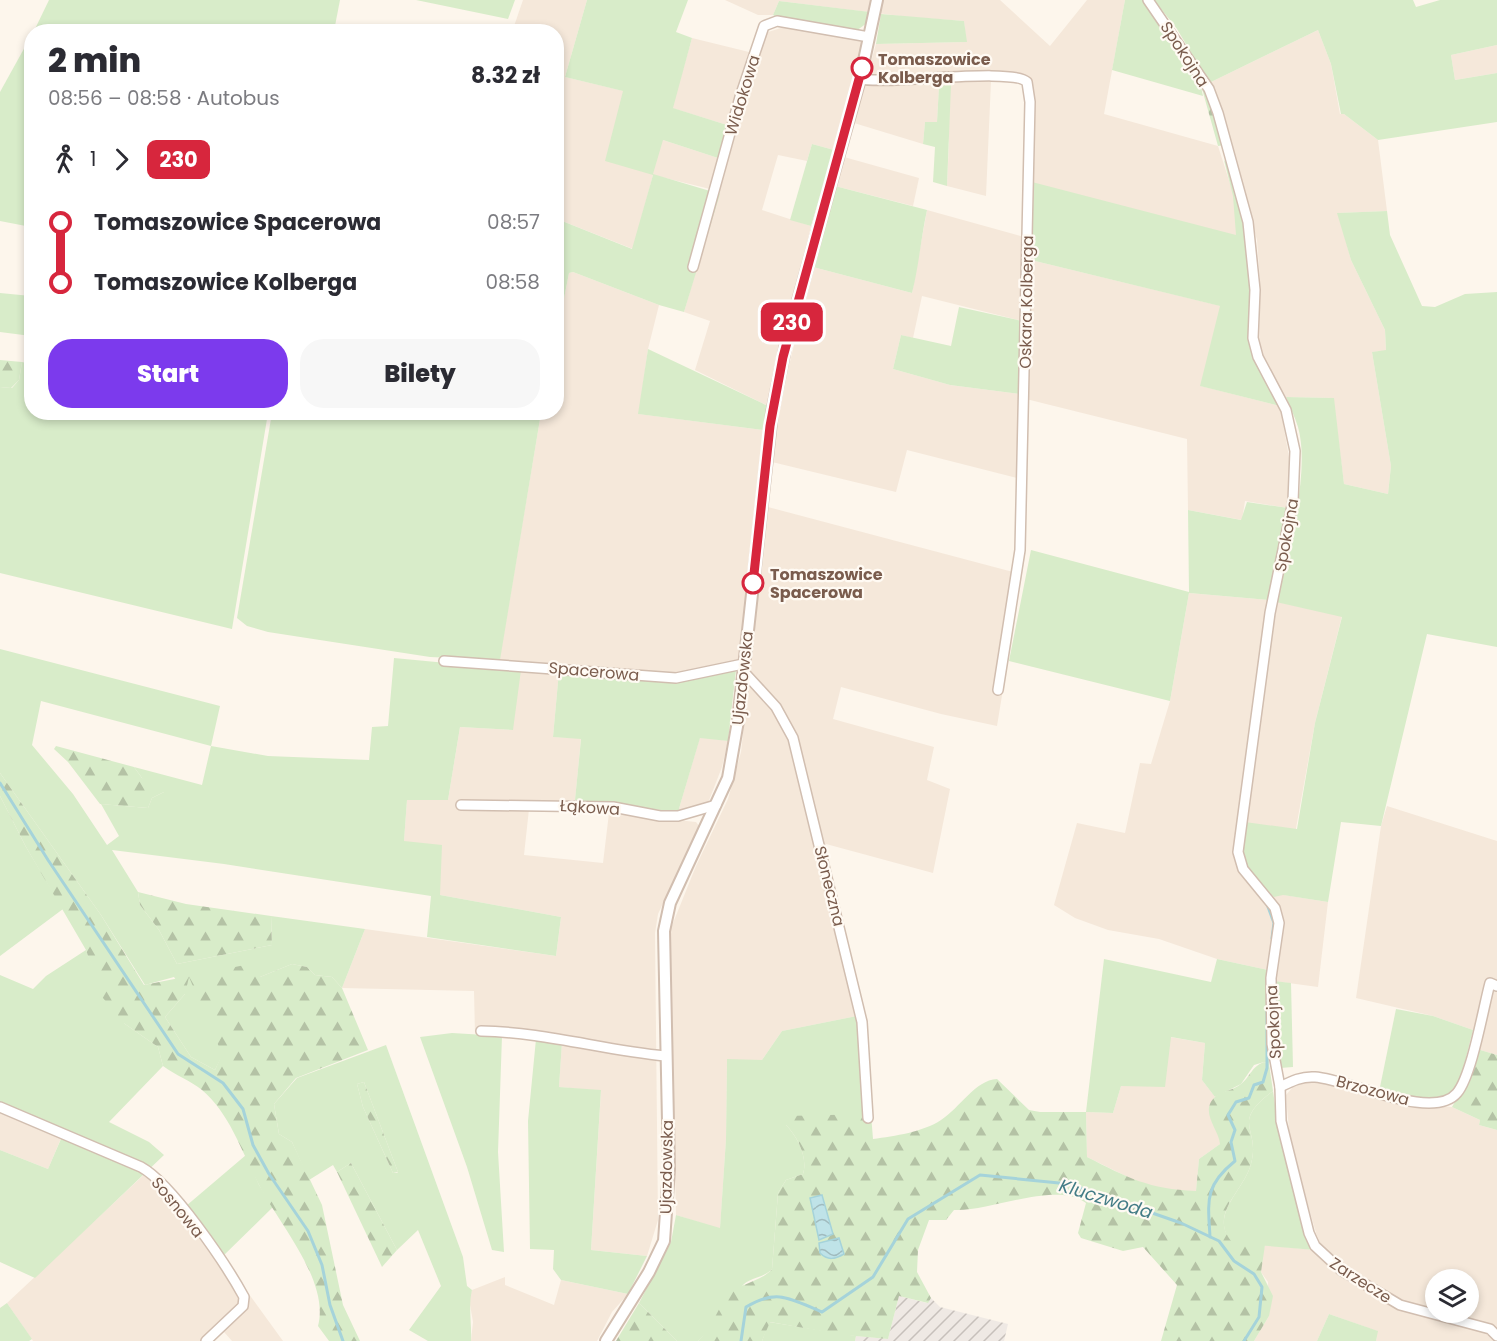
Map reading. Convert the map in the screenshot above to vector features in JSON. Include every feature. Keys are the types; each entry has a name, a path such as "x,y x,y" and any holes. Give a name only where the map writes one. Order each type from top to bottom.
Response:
{"street":[{"name":"Ujazdowska","path":"606,1341 649,1272 664,1241 669,1169 664,931 670,903 728,778 734,751 772,413 786,344 860,79 877,0"},
{"name":"Spokojna","path":"1148,0 1209,89 1218,113 1248,222 1255,290 1253,338 1258,357 1286,410 1295,451 1293,501 1270,613 1238,852 1243,869 1275,908 1279,923 1271,978 1270,1017 1272,1044 1280,1087"},
{"name":"Widokowa","path":"693,267 740,97 764,26 777,21 869,37"},
{"name":"Oskara Kolberga","path":"860,79 920,80 1013,75 1027,82 1030,102 1020,549 998,690"},
{"name":"Spacerowa","path":"444,661 676,678 743,668"},
{"name":"Słoneczna","path":"743,668 776,707 792,738 862,1022 868,1118"},
{"name":"Łąkowa","path":"461,805 613,807 660,816 678,816 716,805"},
{"name":"Brzozowa","path":"1280,1087 1298,1078 1337,1079 1419,1103 1446,1101 1456,1094 1465,1078 1493,984"},
{"path":"480,1031 530,1033 601,1048 665,1056"},
{"name":"Zarzecze","path":"1280,1087 1282,1131 1309,1233 1315,1246 1341,1270 1400,1305 1490,1329 1497,1336"},
{"name":"Sosnowa","path":"0,1107 141,1167 156,1177 209,1245 244,1296 243,1306 206,1341"}],"shaded area":[{"path":"523,0 587,0 565,77 624,91 663,140 718,158 710,189 653,175 633,249 564,222 564,24 515,24"},
{"path":"725,0 1000,0 1050,46 1087,0 1125,0 1104,114 1218,146 1234,196 1237,236 1025,181 1027,92 1020,82 991,81 986,196 947,186 949,142 939,86 937,122 925,122 923,144 854,123 876,44 966,42 964,21 909,17 779,1 773,15 758,15"},
{"path":"784,27 863,41 834,150 812,144 807,161 778,155 762,210 811,226 768,406 695,370 710,321 684,312 765,33"},
{"path":"1318,30 1331,64 1340,114 1344,114 1378,140 1387,211 1338,213 1351,260 1385,330 1386,351 1372,352 1391,466 1388,494 1344,484 1333,398 1286,397 1270,375 1259,349 1260,281 1257,240 1236,164 1209,83"},
{"path":"692,38 749,52 727,125 672,108"},
{"path":"1497,45 1497,73 1455,80 1451,55"},
{"path":"844,157 919,178 913,206 835,186"},
{"path":"927,210 1024,237 1022,321 922,296 913,338 901,335 893,369 950,385 1020,394 1017,478 907,450 896,492 772,462 778,411 813,267 912,293"},
{"path":"1031,260 1221,306 1201,386 1280,406 1290,463 1288,508 1245,501 1242,520 1188,510 1187,439 1026,399"},
{"path":"573,272 659,305 648,349 639,414 763,430 739,661 670,675 564,665 559,671 553,737 581,738 574,811 529,809 524,855 603,863 609,813 696,822 699,826 658,914 655,933 658,1220 647,1256 591,1250 601,1091 559,1087 562,1042 475,1034 474,991 342,988 365,929 556,956 561,917 440,895 404,841 407,800 448,800 460,727 513,730 498,668 540,420 564,420 564,298 569,273"},
{"path":"768,507 1013,572 1023,548 1026,549 997,726 941,714 841,687 833,719 934,747 927,780 950,789 933,873 826,844 819,864 857,1016 782,1031 762,1060 727,1060 726,1139 720,1229 676,1215 669,933 696,866 728,799 741,752"},
{"path":"1189,593 1269,600 1342,616 1315,723 1284,895 1328,902 1318,987 1267,980 1268,970 1217,959 1159,939 1108,930 1075,918 1054,905 1077,823 1125,833 1140,763 1151,764 1170,701"},
{"path":"700,737 728,741 722,767 708,803 678,812"},
{"path":"1387,806 1497,841 1497,1055 1470,1047 1473,1030 1433,1016 1356,998 1381,826"},
{"path":"1170,1037 1205,1043 1202,1080 1215,1097 1210,1106 1220,1134 1220,1144 1199,1159 1196,1192 1170,1190 1142,1184 1087,1157 1086,1112 1113,1113 1121,1086"},
{"path":"1298,1081 1314,1081 1391,1102 1452,1107 1480,1120 1479,1125 1497,1130 1497,1341 1376,1341 1377,1331 1329,1314 1317,1341 1254,1341 1269,1316 1268,1282 1261,1272 1260,1263 1265,1245 1315,1250 1330,1267 1337,1263 1321,1245 1316,1233 1290,1142 1286,1095"},
{"path":"0,1110 62,1136 48,1169 0,1150"},
{"path":"150,1169 222,1257 283,1341 232,1341 224,1332 212,1341 33,1341 7,1303"},
{"path":"505,1277 505,1285 554,1305 561,1280 628,1294 612,1312 597,1341 471,1341 473,1322 469,1299 472,1290"},
{"path":"899,1296 927,1303 931,1298 940,1307 1008,1324 1004,1341 855,1341 856,1336 888,1339"}],"green space":[{"path":"49,0 340,0 335,24 37,24"},
{"path":"416,0 515,0 508,19"},
{"path":"587,0 688,0 676,32 692,38 673,108 727,125 718,158 663,140 653,174 720,194 684,312 659,305 573,272 569,273 564,298 564,222 632,249 653,175 605,161 623,91 565,77"},
{"path":"1125,0 1144,0 1199,78 1203,96 1112,70"},
{"path":"1154,0 1413,0 1416,7 1440,0 1497,0 1497,45 1451,55 1455,80 1497,73 1497,122 1378,140 1341,114 1331,64 1318,30 1209,83 1177,29"},
{"path":"779,1 870,12 867,23 856,31 779,18 773,15"},
{"path":"881,14 964,21 967,42 876,44"},
{"path":"24,49 24,226 0,221 0,92"},
{"path":"1199,78 1212,103 1225,145 1218,146"},
{"path":"951,85 947,186 933,182 935,147 923,144 925,122 937,122 939,86"},
{"path":"812,144 834,150 811,226 790,220"},
{"path":"1224,160 1230,167 1247,235 1253,284 1249,346 1280,406 1200,386 1220,306 1031,260 1032,182 1236,235 1233,196"},
{"path":"835,186 927,210 912,293 813,267"},
{"path":"1387,211 1390,235 1422,306 1435,307 1465,294 1497,292 1497,647 1427,634 1381,826 1341,822 1328,902 1283,895 1274,897 1249,871 1242,857 1245,822 1297,829 1315,723 1342,617 1276,602 1296,514 1302,467 1298,427 1286,397 1334,398 1344,484 1388,494 1391,466 1372,352 1386,350 1385,330 1351,260 1337,213"},
{"path":"0,293 24,295 24,335 0,332"},
{"path":"959,307 1022,321 1020,394 950,385 893,369 901,335 951,346"},
{"path":"648,349 768,406 763,430 638,414"},
{"path":"0,360 22,362 19,380 11,388 0,387"},
{"path":"22,362 24,362 24,420 267,420 232,629 0,573 0,387 12,388 19,380"},
{"path":"271,420 540,420 500,660 430,657 268,632 247,626 237,618"},
{"path":"1247,502 1288,508 1269,600 1189,593 1170,701 1009,661 1031,550 1189,592 1188,510 1241,520"},
{"path":"0,649 220,706 211,746 268,756 369,760 372,727 388,726 394,658 521,670 513,730 460,727 448,800 407,800 404,841 442,845 440,895 561,917 556,956 427,937 431,896 224,864 112,850 138,892 140,905 159,930 177,964 272,945 271,916 365,929 342,988 332,977 315,975 307,967 292,964 260,977 215,1070 191,1057 165,1017 185,994 174,977 145,985 101,915 0,773","holes":["41,701 211,746 202,785 134,767 142,778 164,792 152,798 148,808 101,804 119,836 107,845 73,794 32,745"]},
{"path":"736,670 728,741 700,738 678,812 575,800 581,739 553,737 559,671 677,681"},
{"path":"56,746 134,767 142,778 163,781 164,792 152,798 148,808 100,804 68,762 54,749"},
{"path":"0,773 101,915 144,985 245,965 260,977 292,964 307,967 315,975 332,977 342,988 368,1050 296,1078 274,1104 279,1134 292,1142 322,1205 343,1305 360,1341 329,1341 318,1326 320,1309 317,1290 310,1272 259,1185 221,1111 202,1090 163,1066 158,1047 125,1024 103,998 86,950 26,847 0,796","holes":["189,977 222,1054 215,1070 191,1057 165,1017 185,994"]},
{"path":"0,796 26,847 63,909 0,956"},
{"path":"138,892 186,904 271,916 272,945 177,964 159,930 140,905"},
{"path":"86,950 94,970 125,1024 158,1047 163,1066 109,1122 149,1142 164,1155 35,1278 0,1262 0,1150 48,1169 64,1132 0,1105 0,975 33,989 46,976"},
{"path":"1104,959 1211,982 1217,959 1268,970 1266,1011 1269,1064 1264,1062 1254,1065 1241,1084 1215,1097 1202,1080 1205,1043 1171,1037 1165,1087 1121,1086 1113,1113 1086,1112"},
{"path":"1274,981 1291,983 1293,1067 1280,1068 1277,1057"},
{"path":"1396,1009 1433,1016 1473,1030 1459,1085 1447,1098 1421,1101 1380,1087"},
{"path":"857,1016 871,1114 786,1125 801,1148 804,1168 803,1174 786,1180 778,1193 772,1269 743,1285 698,1341 677,1341 639,1303 671,1242 676,1215 720,1228 726,1139 727,1059 762,1060 782,1031"},
{"path":"452,1033 502,1036 498,1152 504,1252 492,1250 467,1167 420,1037"},
{"path":"536,1039 562,1042 559,1087 601,1090 591,1250 647,1256 628,1294 561,1280 553,1269 554,1250 530,1249 528,1121"},
{"path":"386,1045 463,1257 467,1286 472,1290 471,1341 428,1341 409,1330 441,1286 418,1230 397,1250 351,1163 337,1172 333,1165 309,1180 292,1142 279,1134 274,1104 297,1078","holes":["364,1082 398,1172 393,1173 363,1107 357,1084"]},
{"path":"1477,1049 1497,1055 1497,1130 1479,1125 1480,1120 1452,1107 1466,1082"},
{"path":"1264,1062 1269,1064 1273,1091 1252,1111 1249,1119 1253,1152 1251,1164 1230,1203 1224,1222 1226,1232 1232,1242 1265,1245 1261,1272 1273,1296 1269,1316 1254,1341 1161,1341 1177,1285 1143,1247 1123,1251 1081,1238 1078,1233 1086,1203 1073,1197 1058,1195 954,1210 946,1220 929,1220 918,1250 917,1272 931,1298 928,1303 899,1296 888,1339 844,1335 770,1322 762,1341 698,1341 730,1293 772,1269 778,1193 786,1180 803,1174 804,1168 801,1148 786,1125 787,1116 871,1114 873,1139 934,1124 948,1115 982,1084 997,1079 1029,1110 1086,1112 1087,1157 1151,1185 1196,1191 1199,1159 1220,1144 1209,1115 1211,1103 1218,1095 1241,1084 1256,1066"},
{"path":"364,1082 398,1172 393,1173 363,1107 357,1084"},
{"path":"1273,1091 1279,1133 1315,1250 1232,1243 1226,1232 1224,1222 1226,1212 1251,1164 1253,1152 1249,1119 1252,1111"},
{"path":"246,1155 259,1185 273,1207 222,1257 186,1206"},
{"path":"351,1163 397,1250 382,1267 337,1172"},
{"path":"7,1303 32,1339 29,1341 0,1341 0,1308"},
{"path":"639,1303 677,1341 616,1341"},
{"path":"1329,1314 1378,1331 1376,1341 1317,1341"},
{"path":"769,1322 856,1336 855,1341 762,1341"}],"water":[{"path":"822,1195 833,1234 819,1240 810,1198"},
{"path":"839,1238 844,1254 832,1258 820,1253 819,1243"}],"waterway":[{"path":"0,783 48,860 178,1054 223,1083 243,1109 253,1145 269,1174 308,1231 322,1265 330,1305 343,1341"},
{"path":"1267,904 1274,923 1272,938"},
{"path":"1210,1237 1210,1195 1218,1178 1235,1161 1231,1142 1235,1130 1228,1115 1236,1102 1249,1098 1254,1085 1263,1082 1267,1068 1267,1011"},
{"name":"Kluczwoda","path":"741,1341 746,1307 757,1301 775,1297 793,1300 822,1312 873,1277 908,1219 980,1175 1069,1184 1181,1223 1219,1241 1234,1261 1254,1274 1262,1287 1259,1317 1244,1341"}],"bus line":[{"name":"230","path":"753,583 770,426 783,357 862,68"}],"place":[{"name":"Tomaszowice Kolberga","path":"862,68"},
{"name":"Tomaszowice Spacerowa","path":"753,583"}]}
